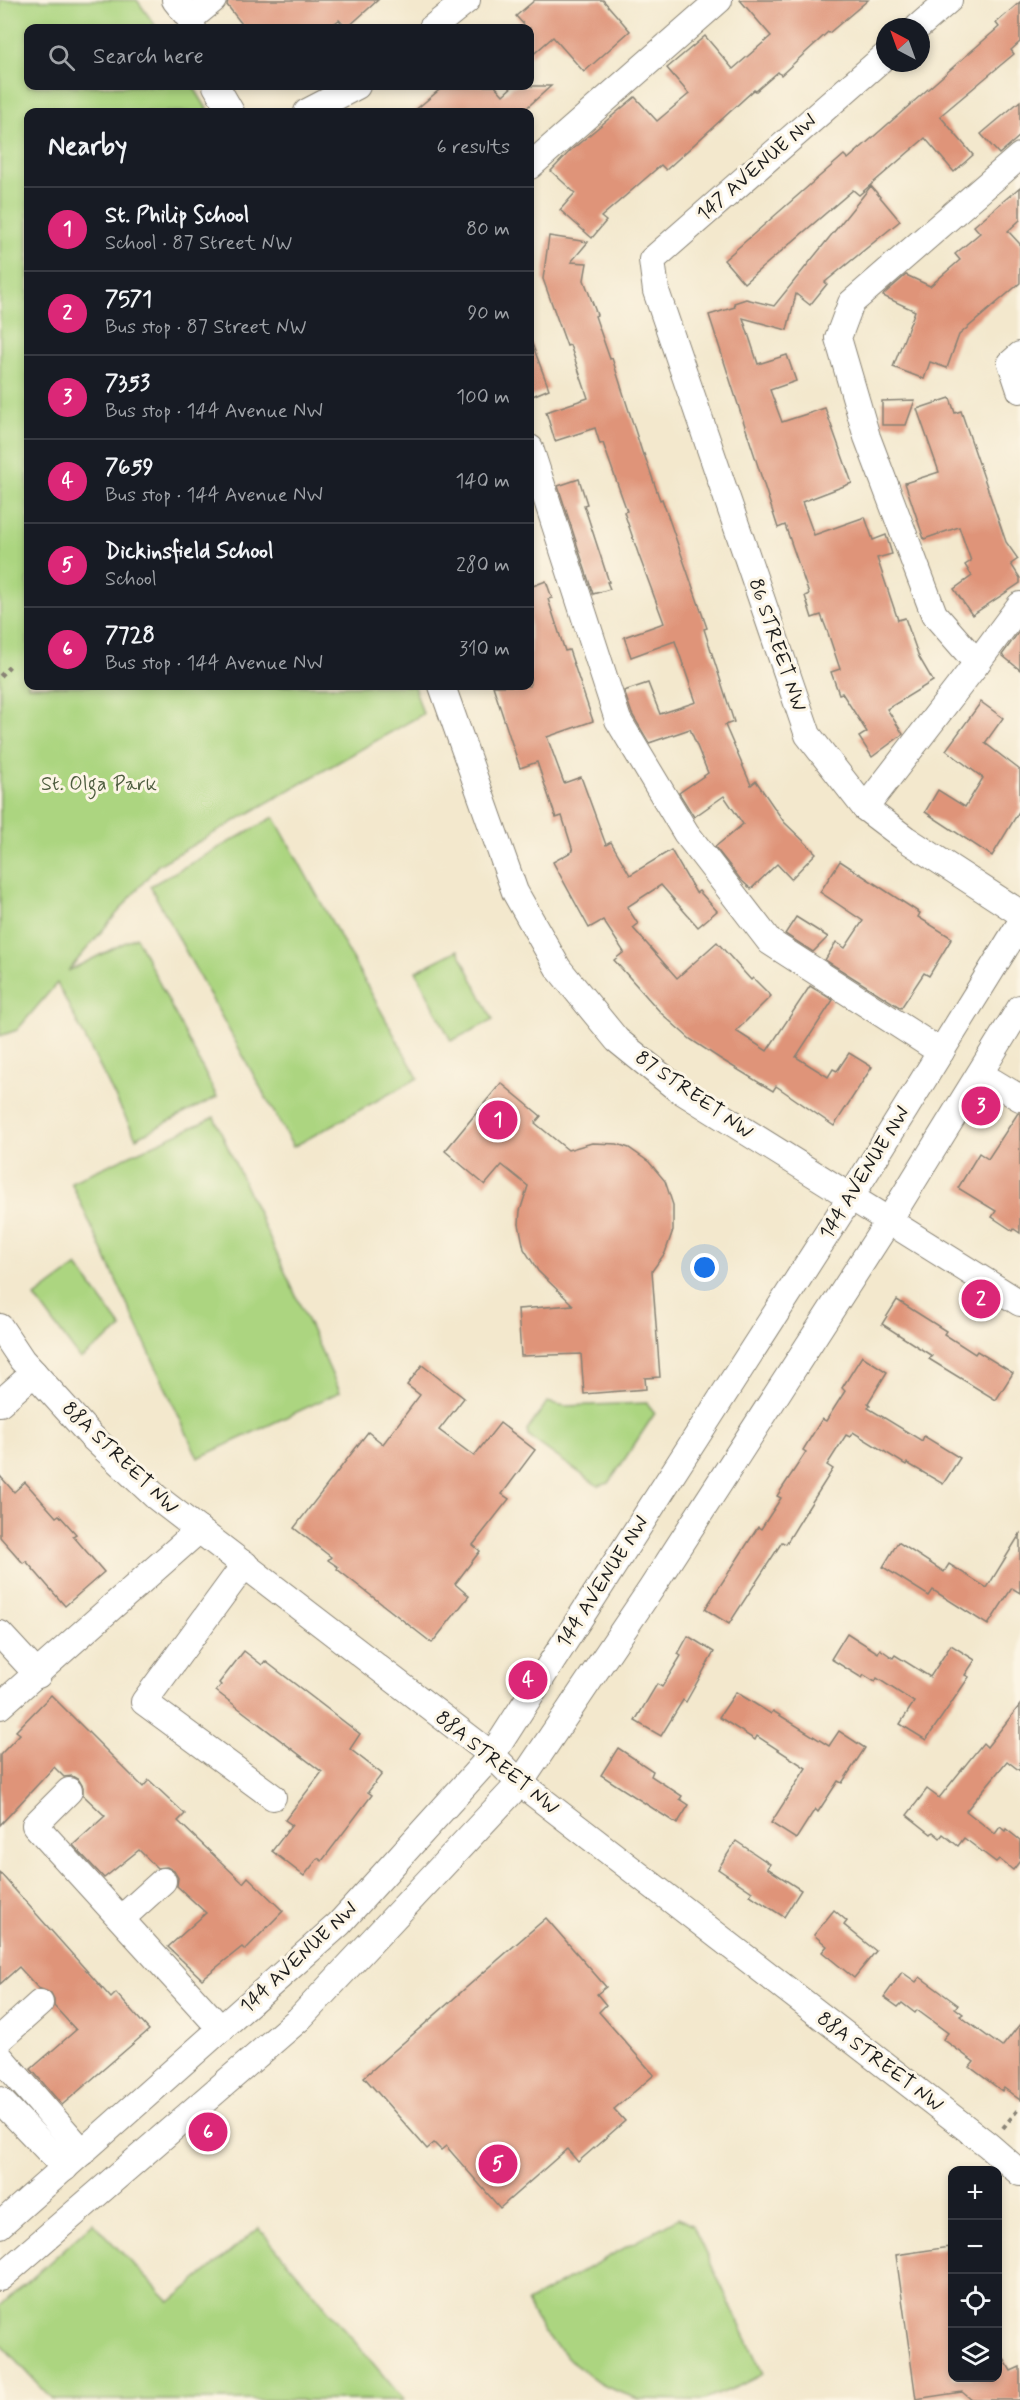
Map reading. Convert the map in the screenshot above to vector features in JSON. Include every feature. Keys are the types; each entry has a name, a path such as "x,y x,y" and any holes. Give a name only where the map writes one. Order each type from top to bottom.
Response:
{"street":[{"path":"186,16 213,0"},
{"path":"437,24 467,0"},
{"path":"534,162 719,0"},
{"path":"928,18 949,0"},
{"name":"147 AVENUE NW","path":"656,291 652,260 876,64"},
{"path":"218,90 229,108"},
{"path":"315,108 349,90"},
{"path":"977,663 934,614 867,436 838,338 851,303 1020,156"},
{"name":"86 STREET NW","path":"656,291 808,735 865,808 906,839 1020,913"},
{"path":"1015,359 1020,390"},
{"path":"534,460 618,720 686,832 770,942 941,1052"},
{"path":"865,808 1020,605"},
{"name":"87 STREET NW","path":"443,690 515,892 558,968 617,1040 675,1087 1020,1303"},
{"name":"144 AVENUE NW","path":"0,2225 339,1924 492,1755 850,1197 1020,924"},
{"name":"144 AVENUE NW","path":"0,2278 299,2019 520,1783 651,1589 888,1222 1020,1008"},
{"path":"980,1074 1020,1098"},
{"name":"88A STREET NW","path":"0,1327 22,1360 107,1451 156,1497 492,1755 520,1783 988,2145 1020,2173"},
{"path":"0,1403 34,1373"},
{"path":"0,1706 38,1675 199,1530"},
{"path":"245,1564 144,1702 273,1797"},
{"path":"0,1634 38,1675"},
{"path":"69,1791 35,1825 221,2029"},
{"path":"122,1918 163,1881"},
{"path":"0,2039 40,2003"},
{"path":"0,2057 74,2160"},
{"path":"0,2100 74,2160"}],"path":[{"path":"0,676 9,666"}],"green space":[{"name":"St. Olga Park","path":"0,0 137,0 154,24 24,24 24,90 195,90 207,108 24,108 24,690 415,690 423,714 158,865 68,971 136,937 217,1097 136,1138 57,983 17,1030 0,1036"},
{"path":"274,817 418,1078 293,1147 150,886"},
{"path":"458,950 493,1020 451,1041 416,971"},
{"path":"214,1117 340,1392 198,1458 71,1182"},
{"path":"77,1266 122,1328 80,1359 35,1297"},
{"path":"547,1402 565,1406 647,1403 655,1413 609,1483 598,1486 528,1436 527,1431"},
{"path":"678,2218 693,2226 763,2374 704,2400 638,2399 604,2386 574,2364 543,2332 527,2302"},
{"path":"93,2223 170,2302 259,2228 404,2400 53,2400 0,2343 0,2307"}],"building":[{"path":"228,0 378,0 351,24 343,24 339,20 334,24 242,24 227,5"},
{"path":"535,0 603,0 630,31 584,72 553,37 534,54 534,24 523,24 516,16"},
{"path":"740,0 868,0 828,32 781,75 778,72 756,91 754,90 666,170 661,165 601,217 606,221 592,238 560,210 575,193 551,171 570,151 635,97 657,121 689,94 667,68 705,36 733,69 771,36"},
{"path":"1020,2 1020,42 1011,50 1014,54 940,116 973,155 954,172 925,138 859,195 853,190 744,283 724,260 844,155 848,159 999,27 996,23"},
{"path":"534,86 551,86 526,108 418,108 439,90 499,90 503,95 509,90 534,90"},
{"path":"1020,101 1020,136 999,154 981,134"},
{"path":"871,186 900,221 825,282 827,284 810,305 796,294 787,330 743,318 758,364 787,355 796,381 770,390 782,422 825,408 852,483 802,502 814,535 865,517 873,540 886,535 892,554 877,558 898,620 905,618 919,657 933,681 887,709 903,734 872,757 859,737 867,732 842,693 839,694 831,672 840,669 828,633 821,615 812,618 805,596 809,594 785,525 778,528 709,315 735,307 734,303 746,299 774,306"},
{"path":"1020,187 1020,220 1008,231 1020,244 1020,283 959,335 947,368 930,362 924,379 893,367 915,311 883,296 884,294 906,275 930,286 960,260 955,254 980,233 974,226"},
{"path":"549,236 588,242 571,262 587,263 584,280 597,315 595,316 610,359 612,358 643,455 660,500 662,499 707,628 704,629 734,722 725,725 751,785 756,781 784,822 816,853 791,879 777,864 751,889 741,880 715,847 743,824 724,796 694,817 679,793 708,773 690,729 649,743 632,714 624,691 648,683 660,714 696,702 675,641 631,657 624,637 664,623 624,512 627,511 603,443 600,444 595,428 555,441 546,412 588,398 570,345 567,346 543,279"},
{"path":"534,349 549,389 534,395"},
{"path":"950,398 955,413 961,411 1006,542 1018,559 1011,564 1020,578 1020,583 972,615 954,589 972,576 965,565 971,561 959,527 924,539 905,483 939,472 917,409"},
{"path":"915,400 906,425 882,425 882,401"},
{"path":"579,479 587,504 584,505 610,589 593,594 558,486"},
{"path":"546,581 552,598 548,599 565,651 569,650 593,721 547,737 564,783 581,777 606,845 611,842 630,875 671,850 696,893 699,891 717,911 698,927 661,885 627,907 638,924 633,928 677,978 717,942 751,980 753,978 771,996 736,1031 767,1051 810,986 833,1000 796,1057 828,1077 833,1069 837,1071 849,1053 872,1067 834,1126 776,1086 773,1091 690,1039 662,1014 614,960 624,952 603,920 589,928 553,862 573,851 562,816 556,818 537,762 520,768 494,690 534,690 534,586"},
{"path":"1020,630 1020,670 1002,655"},
{"path":"981,702 1003,718 985,743 1020,770 1020,810 992,856 925,812 938,790 965,807 983,778 946,750"},
{"path":"840,861 920,913 918,917 952,938 929,976 924,973 901,1008 825,960 836,942 845,948 863,921 820,892"},
{"path":"796,917 828,937 813,952 785,934"},
{"path":"501,1083 541,1116 535,1123 568,1150 592,1143 617,1144 629,1148 649,1162 665,1181 673,1205 673,1230 665,1253 652,1271 660,1377 645,1378 646,1389 584,1394 581,1354 521,1356 518,1309 573,1305 538,1271 524,1249 519,1224 520,1211 528,1186 502,1165 485,1185 445,1151"},
{"path":"1020,1113 1020,1233 992,1217 996,1211 958,1188 979,1153 988,1159"},
{"path":"897,1300 946,1331 944,1334 975,1354 977,1351 1013,1373 996,1400 929,1359 932,1356 882,1324"},
{"path":"862,1356 887,1372 868,1403 870,1405 868,1408 922,1441 924,1436 960,1458 943,1484 907,1463 906,1465 853,1432 850,1437 846,1435 827,1465 833,1469 786,1544 782,1542 729,1624 705,1609 758,1527 761,1529 781,1498 777,1496 806,1452 803,1450 822,1419 826,1421 845,1391 842,1388"},
{"path":"422,1365 464,1398 439,1430 474,1456 500,1423 535,1450 502,1494 509,1499 473,1545 480,1551 455,1584 469,1596 432,1643 337,1569 338,1567 328,1560 331,1557 294,1528 368,1432 383,1444 420,1395 407,1385"},
{"path":"0,1476 14,1492 25,1482 56,1517 59,1515 76,1534 73,1536 104,1572 65,1606 26,1561 23,1563 0,1537"},
{"path":"1020,1534 1020,1593 1012,1588 988,1625 933,1590 929,1596 883,1567 898,1542 944,1572 949,1564 987,1588"},
{"path":"847,1633 878,1653 880,1649 893,1658 895,1655 930,1677 951,1645 975,1660 965,1675 969,1677 926,1740 900,1724 914,1702 877,1678 875,1682 864,1675 862,1678 831,1659"},
{"path":"688,1636 714,1652 686,1702 683,1700 661,1736 635,1721 657,1684 662,1687 681,1656 678,1654"},
{"path":"244,1651 262,1665 265,1661 360,1734 350,1749 382,1774 368,1792 372,1795 322,1861 318,1858 304,1876 272,1851 292,1825 285,1820 322,1772 216,1691 221,1685 219,1683"},
{"path":"736,1692 771,1714 773,1711 829,1746 839,1731 865,1748 842,1783 838,1781 818,1812 815,1809 796,1839 771,1823 806,1768 757,1736 755,1740 719,1717"},
{"path":"51,1695 143,1787 149,1780 185,1814 178,1821 243,1883 248,1877 283,1911 245,1950 242,1947 202,1979 168,1947 206,1913 177,1886 178,1878 174,1871 167,1867 157,1868 139,1850 104,1878 73,1845 105,1816 83,1795 83,1787 79,1780 72,1776 64,1777 54,1767 0,1825 0,1755 20,1734 16,1731"},
{"path":"1020,1705 1020,1771 1007,1761 966,1811 995,1834 1000,1827 1020,1840 1020,1861 1013,1870 999,1859 996,1862 964,1838 958,1846 943,1834 940,1838 933,1832 931,1834 907,1815 927,1789 939,1798 983,1743 987,1747"},
{"path":"618,1748 653,1771 651,1776 682,1796 680,1799 689,1805 677,1824 601,1775"},
{"path":"736,1841 770,1864 767,1868 801,1890 784,1917 750,1895 752,1892 718,1869"},
{"path":"0,1873 111,1998 116,1993 149,2030 62,2105 31,2069 76,2030 54,2006 51,1993 38,1988 19,1967 0,1984"},
{"path":"834,1910 847,1921 844,1925 876,1951 854,1978 822,1952 827,1946 814,1935"},
{"path":"546,1918 606,1987 597,1994 606,2005 599,2012 654,2075 614,2109 625,2121 578,2162 567,2149 500,2208 446,2146 441,2150 434,2143 427,2149 364,2077"},
{"path":"902,1972 916,1982 920,1977 958,2005 955,2008 963,2014 960,2016 1002,2047 1020,2024 1020,2100 1004,2088 1002,2091 970,2067 974,2062 943,2039 948,2033 917,2010 915,2013 902,2003 898,2007 884,1997"},
{"path":"948,2247 948,2382 1002,2382 1002,2356 1011,2371 1020,2367 1020,2400 972,2400 962,2392 916,2399 896,2255"}],"place":[{"name":"7353","path":"981,1106"},
{"name":"St. Philip School","path":"498,1120"},
{"name":"7571","path":"981,1299"},
{"name":"7659","path":"528,1680"},
{"name":"7728","path":"208,2132"},
{"name":"Dickinsfield School","path":"498,2164"}]}
